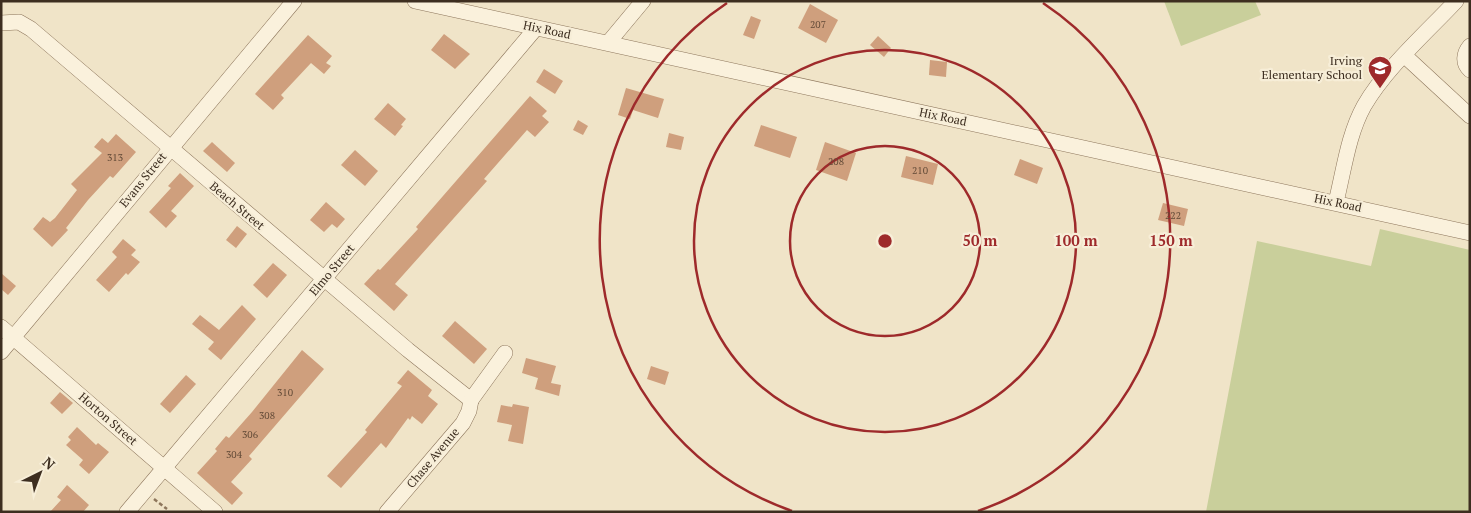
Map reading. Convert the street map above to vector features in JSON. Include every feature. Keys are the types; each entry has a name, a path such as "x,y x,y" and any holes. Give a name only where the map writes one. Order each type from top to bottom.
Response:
{"street":[{"name":"Hix Road","path":"415,1 1470,233"},
{"path":"608,43 643,1"},
{"path":"1336,202 1351,138 1364,107 1384,79 1456,1"},
{"name":"Evans Street","path":"1,352 290,5"},
{"name":"Beach Street","path":"1,23 19,22 31,28 169,148 408,350 471,400"},
{"name":"Elmo Street","path":"127,512 536,28"},
{"path":"1470,46 1464,58 1466,66 1470,70"},
{"path":"1405,56 1470,116"},
{"name":"Horton Street","path":"1,327 215,512"},
{"name":"Chase Avenue","path":"387,512 463,423 470,411 471,400 505,353"}],"path":[{"path":"153,498 167,509"}],"green space":[{"path":"1164,1 1255,1 1261,15 1181,46"},
{"path":"1380,229 1470,250 1470,512 1206,512 1257,241 1371,266"}],"building":[{"path":"810,4 838,20 826,43 798,28"},
{"path":"751,16 761,20 754,39 743,35"},
{"path":"444,34 470,54 455,69 431,50"},
{"path":"308,35 332,56 326,63 331,66 324,74 311,63 281,95 284,98 273,110 255,94"},
{"path":"878,36 891,48 884,57 870,45"},
{"path":"930,60 947,62 946,77 929,75"},
{"path":"544,69 563,81 555,94 536,82"},
{"path":"626,88 664,99 658,118 633,110 630,119 618,115"},
{"path":"530,96 547,111 542,116 549,122 535,137 527,130 484,179 487,181 395,284 408,295 394,311 364,284 378,269 380,270 418,229 416,227"},
{"path":"388,103 406,119 395,136 374,119"},
{"path":"578,120 588,126 583,135 573,130"},
{"path":"761,125 797,137 790,158 754,146"},
{"path":"669,133 684,137 681,150 666,147"},
{"path":"116,134 136,152 113,178 110,176 88,200 66,228 68,230 52,247 33,229 43,217 50,222 55,218 77,190 71,184 102,153 94,147 102,138 108,143"},
{"path":"212,142 235,163 227,172 203,151"},
{"path":"825,142 856,153 847,181 816,170"},
{"path":"355,150 378,171 365,186 341,165"},
{"path":"906,156 938,164 933,185 901,177"},
{"path":"1020,159 1043,168 1037,184 1014,175"},
{"path":"180,173 194,186 171,211 177,216 166,228 149,212 171,188 168,186"},
{"path":"326,202 345,219 337,228 332,224 324,232 310,220"},
{"path":"1163,203 1188,209 1184,226 1158,220"},
{"path":"237,226 247,234 236,248 226,240"},
{"path":"123,239 136,250 131,255 140,262 128,275 126,273 109,292 96,280 117,257 112,252"},
{"path":"273,263 287,275 267,298 253,285"},
{"path":"1,273 16,286 8,295 1,289"},
{"path":"242,305 256,319 221,360 208,349 214,342 192,324 200,315 219,330"},
{"path":"455,321 487,349 474,364 442,336"},
{"path":"302,350 324,369 249,456 252,459 231,482 243,493 232,505 197,473 217,451 215,449 226,436 229,438 252,412"},
{"path":"526,358 556,366 551,383 561,385 559,396 535,389 538,378 522,373"},
{"path":"651,366 669,372 665,385 647,379"},
{"path":"408,370 432,390 428,396 438,404 422,424 412,416 410,420 408,418 386,448 381,443 341,488 327,476 367,432 365,430 402,386 397,383"},
{"path":"186,375 196,384 170,413 160,404"},
{"path":"60,392 73,403 62,414 50,403"},
{"path":"513,404 529,407 523,444 508,441 512,425 497,422 501,405 512,407"},
{"path":"77,427 96,445 98,443 109,452 89,474 79,465 83,460 66,445 71,440 68,437"},
{"path":"67,485 89,505 83,512 50,512 61,500 57,497"}],"place":[{"name":"Irving Elementary School","path":"1380,89"}]}
